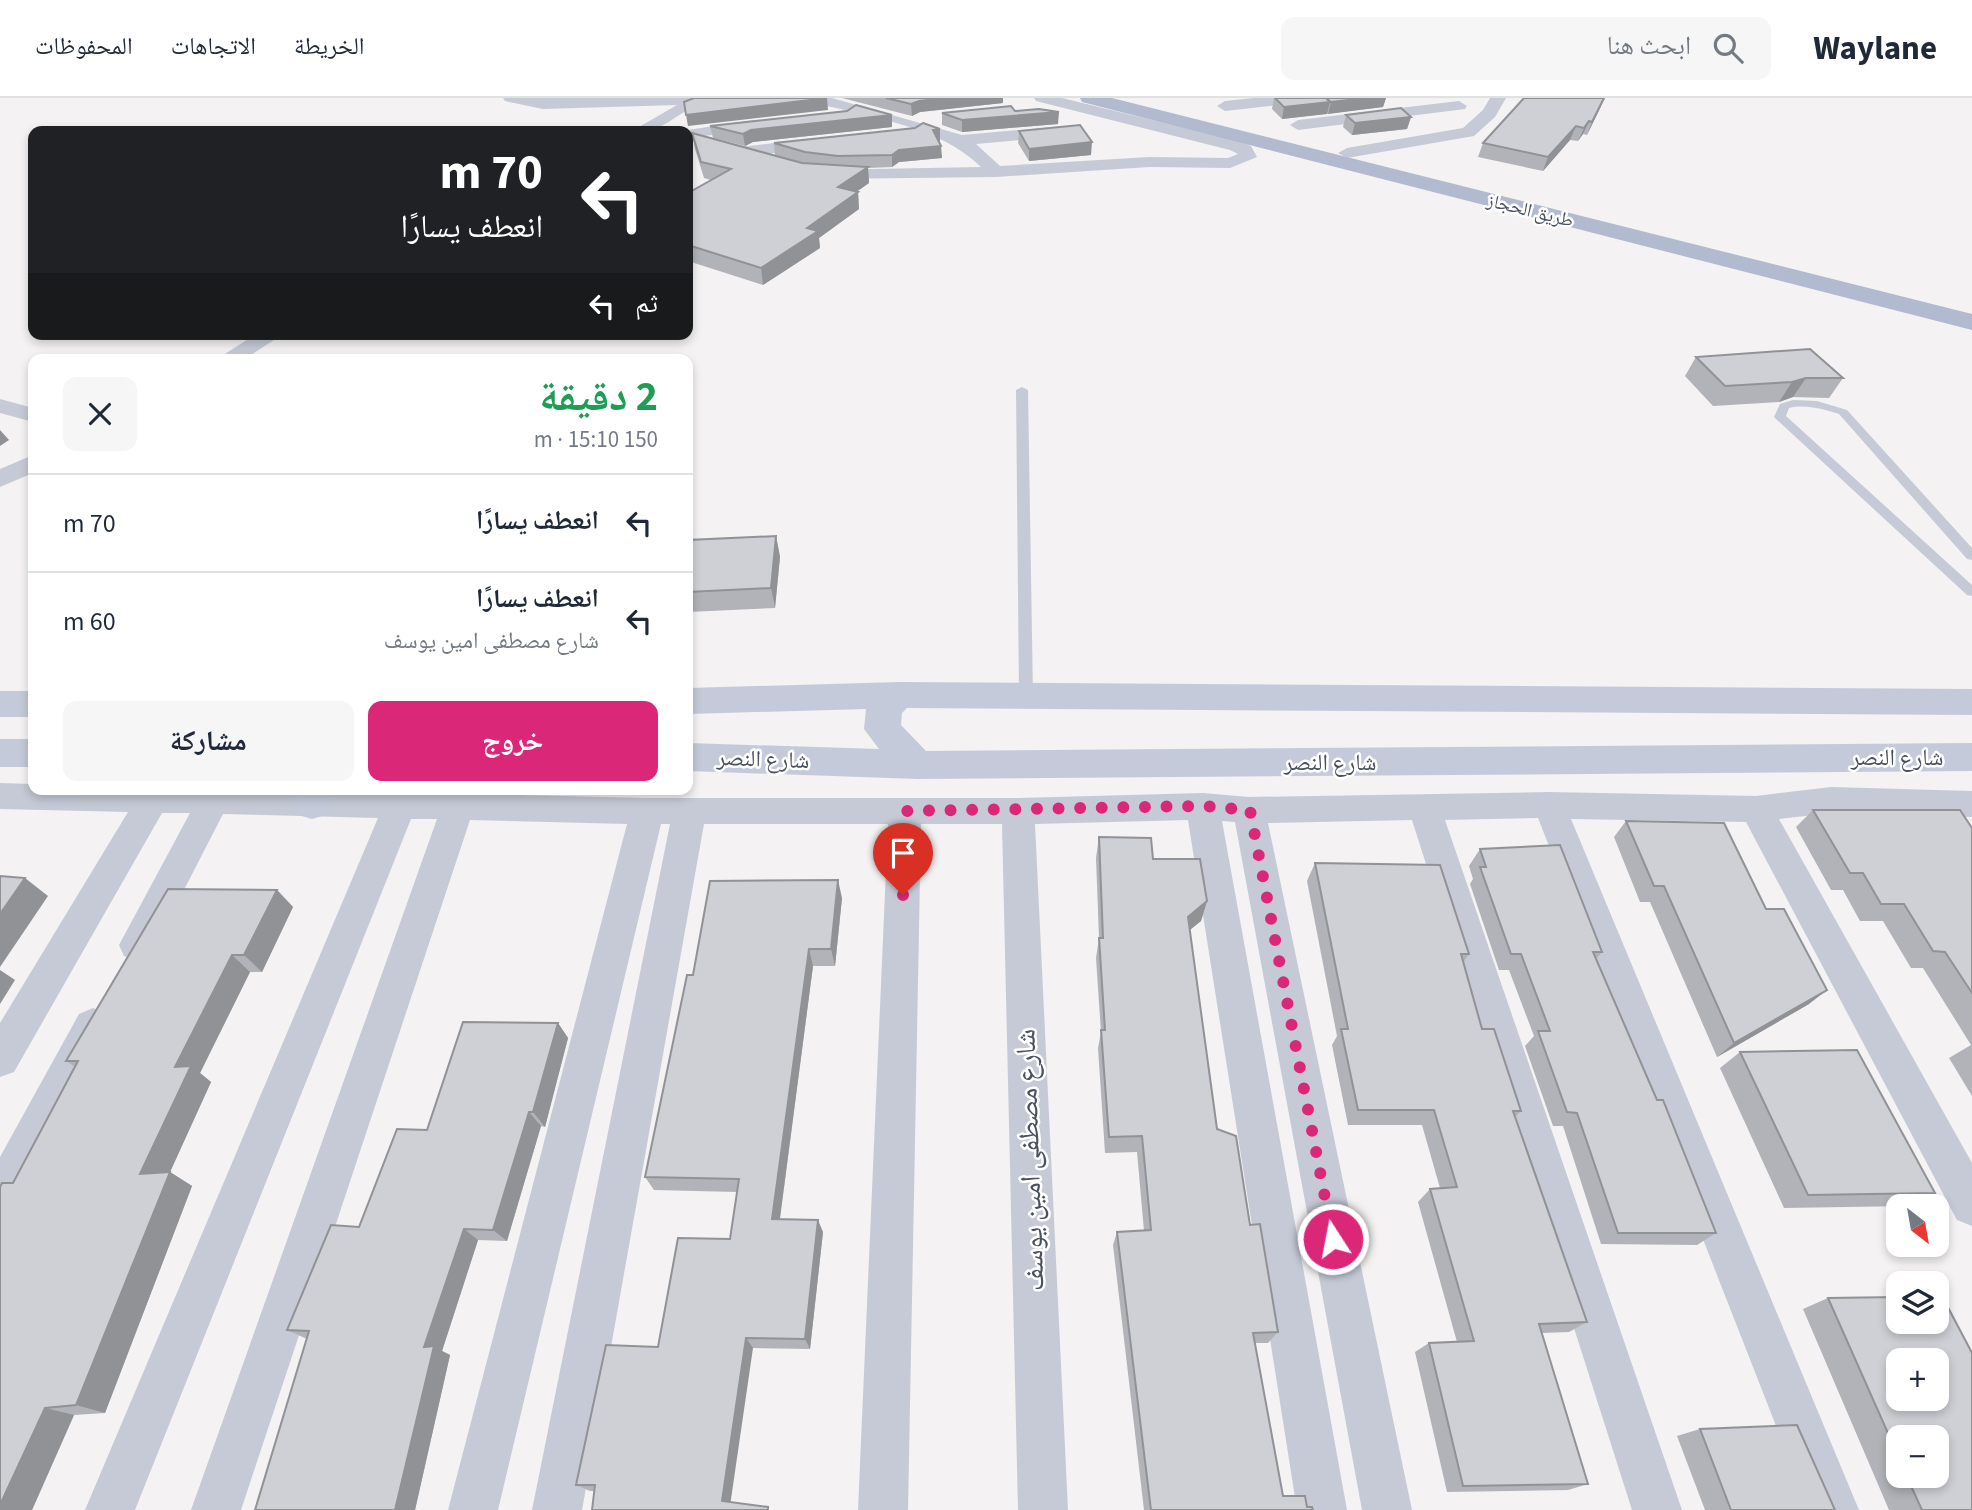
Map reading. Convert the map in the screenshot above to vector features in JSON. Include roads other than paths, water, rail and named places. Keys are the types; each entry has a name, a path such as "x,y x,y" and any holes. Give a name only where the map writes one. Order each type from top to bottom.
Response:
{"main road":[{"name":"طريق الحجاز","path":"1089,98 1972,322"},
{"name":"طريق الحجاز","path":"1127,98 1972,308"},
{"path":"899,695 884,708 882,729 917,765"},
{"path":"693,701 899,695 1972,702"},
{"path":"701,757 716,749 739,720 739,712 730,701"},
{"path":"0,704 28,704"},
{"path":"0,753 28,753"},
{"name":"شارع النصر","path":"701,757 917,765 1972,757"}],"street":[{"path":"511,98 543,104 732,98"},
{"path":"813,98 833,103 873,106 905,122 940,123 996,172"},
{"path":"805,172 839,176 996,172 1163,163 1236,163 1246,160 1249,155 1241,147 1042,98"},
{"path":"1225,106 1298,98"},
{"path":"1429,98 1459,106"},
{"path":"653,126 700,99"},
{"path":"1027,108 1067,104"},
{"path":"813,118 873,106"},
{"path":"1298,125 1459,106 1494,106"},
{"path":"1347,153 1468,132 1494,106"},
{"path":"693,131 771,123"},
{"path":"883,135 940,123"},
{"path":"960,140 1147,124"},
{"path":"1163,163 1166,129"},
{"path":"693,140 785,165"},
{"path":"740,152 831,141"},
{"path":"237,354 261,340"},
{"path":"0,406 28,414"},
{"path":"0,479 28,465"},
{"path":"0,796 28,794"},
{"path":"102,795 214,800 316,797 399,807 648,811 1018,811 1203,806 1250,810 1549,805 1756,809 1831,800 1966,812"},
{"path":"0,1059 154,799"},
{"path":"0,1200 214,800"},
{"path":"1549,805 1834,1510"},
{"path":"1203,806 1322,1510"},
{"path":"1424,806 1657,1510"},
{"path":"110,1510 399,807"},
{"path":"216,1510 457,809"},
{"path":"1756,809 1972,1205"},
{"path":"1250,810 1387,1510"},
{"path":"473,1510 648,811"},
{"path":"557,1510 690,811"},
{"path":"883,1510 905,811"},
{"name":"شارع مصطفى امين يوسف","path":"1018,811 1043,1510"},
{"path":"1258,1138 1311,1131"}],"lane":[{"path":"1021,390 1026,696"},
{"path":"1972,556 1843,412 1804,402 1784,406 1780,411 1780,417 1972,592"}]}
